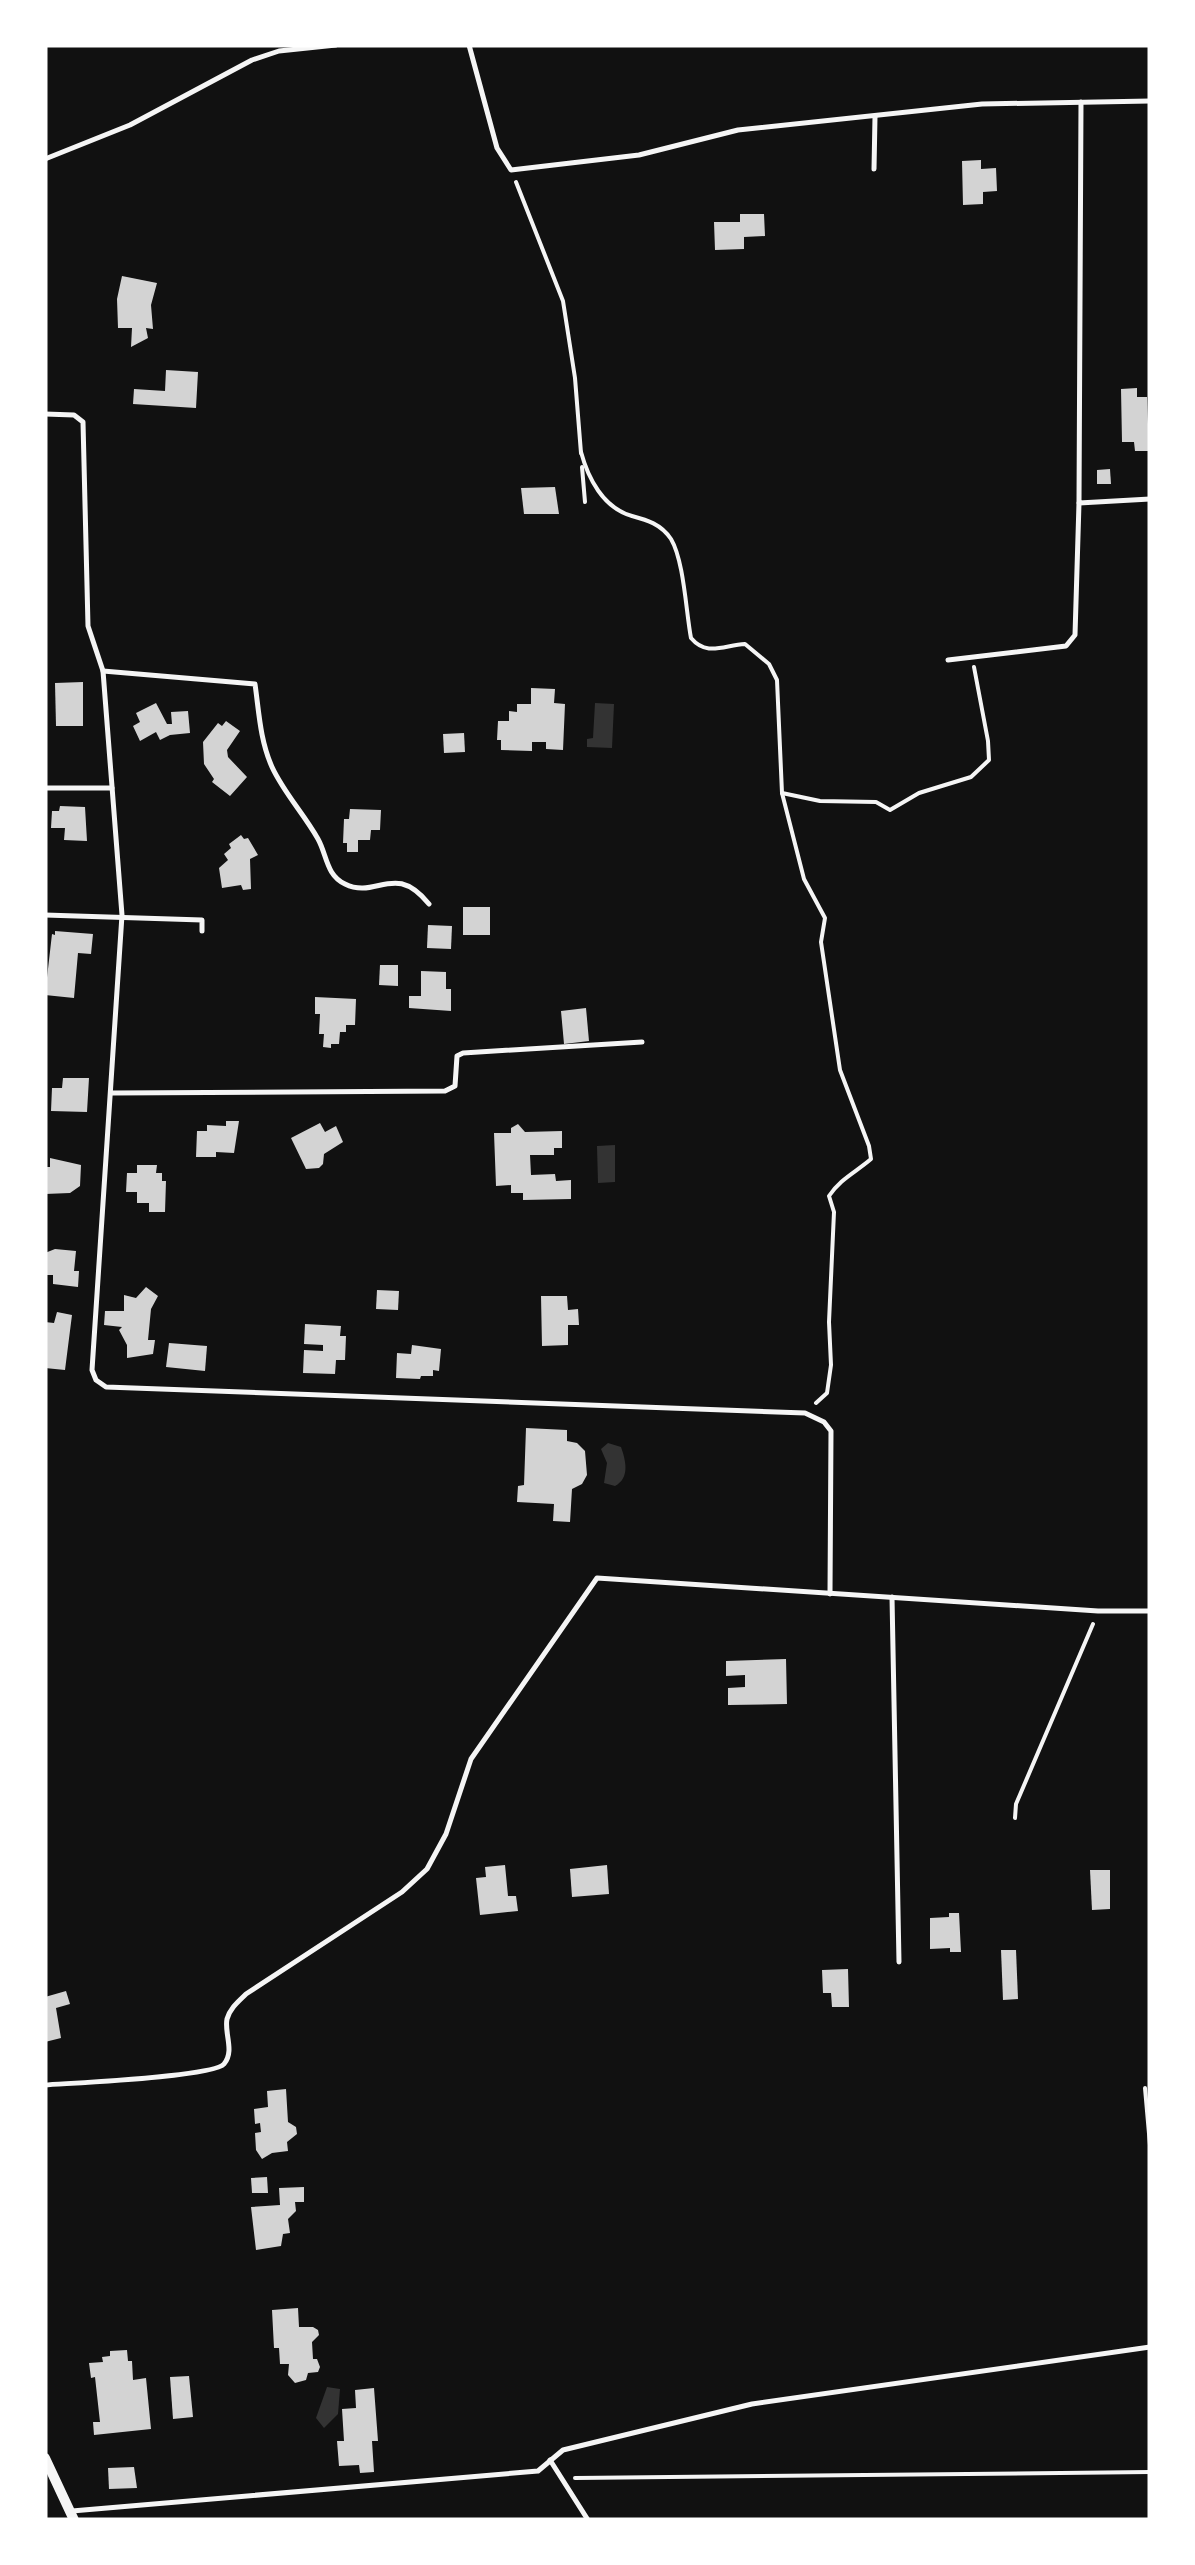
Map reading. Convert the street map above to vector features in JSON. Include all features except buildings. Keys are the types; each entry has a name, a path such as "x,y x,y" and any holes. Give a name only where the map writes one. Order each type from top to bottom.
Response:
{"street":[{"path":"45,2458 72,2516"}],"lane":[{"path":"45,159 130,125 252,60 279,51 336,45"},
{"path":"469,45 497,148 512,170 639,155 738,130 982,104 1150,101"},
{"path":"948,660 1066,646 1075,635 1081,102"},
{"path":"874,169 875,117"},
{"path":"45,414 74,415 82,422 88,626 103,671 122,915 92,1370 96,1380 106,1386 805,1413 824,1422 831,1431 830,1594"},
{"path":"1079,503 1150,498"},
{"path":"103,671 254,684 261,737 272,768 321,844 332,874 346,885 403,883 417,889 429,904"},
{"path":"45,788 112,788"},
{"path":"45,914 202,920 202,931"},
{"path":"112,1092 446,1091 455,1086 454,1062 464,1053 642,1042"},
{"path":"45,2085 216,2070 224,2064 230,2053 226,2021 246,1994 402,1892 427,1869 446,1834 470,1760 597,1578 1098,1612 1150,1610"},
{"path":"892,1597 899,1962"},
{"path":"72,2516 538,2471 563,2450 752,2404 1150,2348"},
{"path":"550,2460 588,2520"}],"path":[{"path":"512,170 563,301 576,378 586,502"},
{"path":"581,452 588,480 611,503 629,516 646,518 670,538 677,556 691,638 698,647 710,650 745,644 769,664 779,694 782,793 804,879 825,918 822,942 840,1070 872,1159 855,1174 839,1181 830,1196 834,1212 831,1365 827,1393 805,1413"},
{"path":"782,793 820,801 876,802 890,810 919,793 972,776 989,760 972,658"},
{"path":"1016,1818 1016,1804 1098,1612"},
{"path":"1145,2088 1150,2144"},
{"path":"558,2476 1150,2472"}],"shaded area":[{"path":"595,703 614,704 612,748 587,747 587,739 593,738"},
{"path":"615,1145 615,1182 598,1183 597,1146"},
{"path":"608,1443 621,1447 625,1463 623,1479 615,1486 604,1483 607,1463 601,1449"},
{"path":"327,2387 340,2389 338,2414 324,2428 316,2418"}]}
